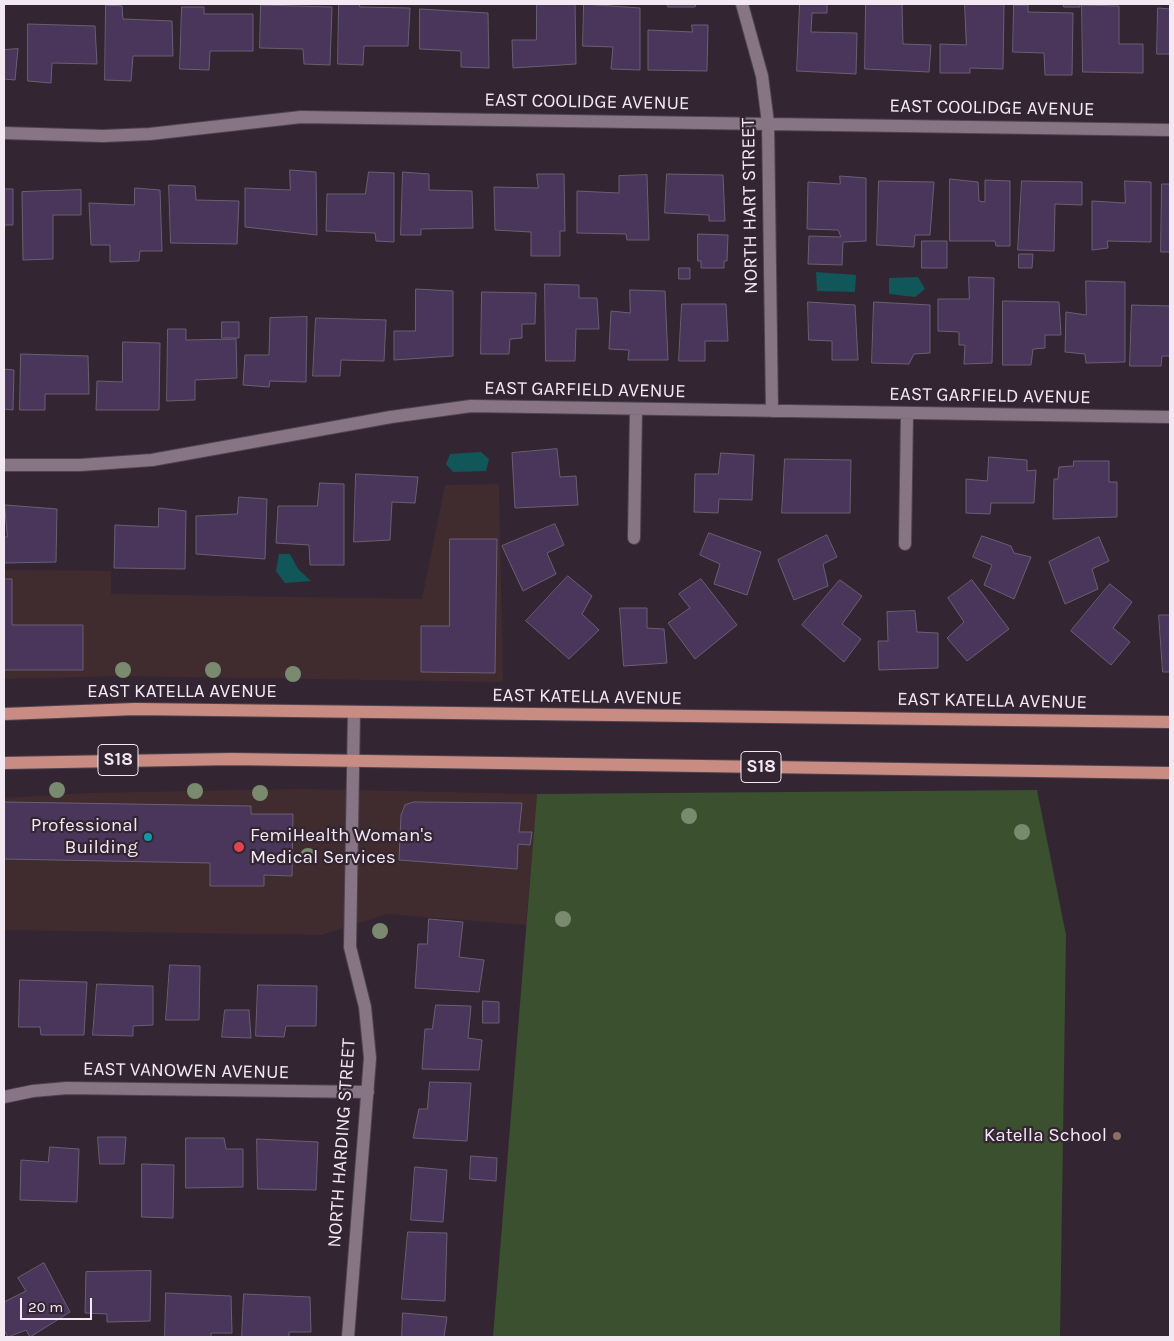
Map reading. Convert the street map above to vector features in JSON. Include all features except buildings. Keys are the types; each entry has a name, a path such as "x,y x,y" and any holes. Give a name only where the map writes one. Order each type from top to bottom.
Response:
{"main road":[{"name":"EAST KATELLA AVENUE","path":"4,714 111,709 1170,722"},
{"name":"S18","path":"4,763 232,759 353,760 1170,773"}],"street":[{"name":"NORTH HART STREET","path":"742,4 762,76 768,123 772,411"},
{"name":"EAST COOLIDGE AVENUE","path":"4,133 103,136 150,134 301,117 1170,130"},
{"name":"EAST GARFIELD AVENUE","path":"4,465 80,465 152,460 391,416 471,406 1170,417"},
{"path":"634,538 636,410"},
{"path":"905,544 907,413"},
{"name":"NORTH HARDING STREET","path":"348,1337 368,1092 369,1034 350,939 354,712"},
{"name":"EAST VANOWEN AVENUE","path":"4,1097 33,1091 67,1088 368,1092"}],"shaded area":[{"path":"816,272 856,275 855,292 817,291"},
{"path":"918,277 925,289 915,297 889,294 889,278"},
{"path":"481,452 489,459 486,471 453,472 446,464 450,454"},
{"path":"499,484 503,682 118,676 4,679 4,570 111,571 111,594 422,599 445,485"},
{"path":"279,554 290,554 298,569 311,581 285,583 276,571"},
{"path":"302,789 537,794 526,925 388,914 321,935 4,930 4,798 88,793"},
{"path":"1037,790 1066,935 1060,1337 493,1337 537,794"}],"place":[{"name":"Professional Building","path":"148,837"},
{"name":"FemiHealth Woman's Medical Services","path":"239,847"},
{"name":"Katella School","path":"1117,1136"}]}
